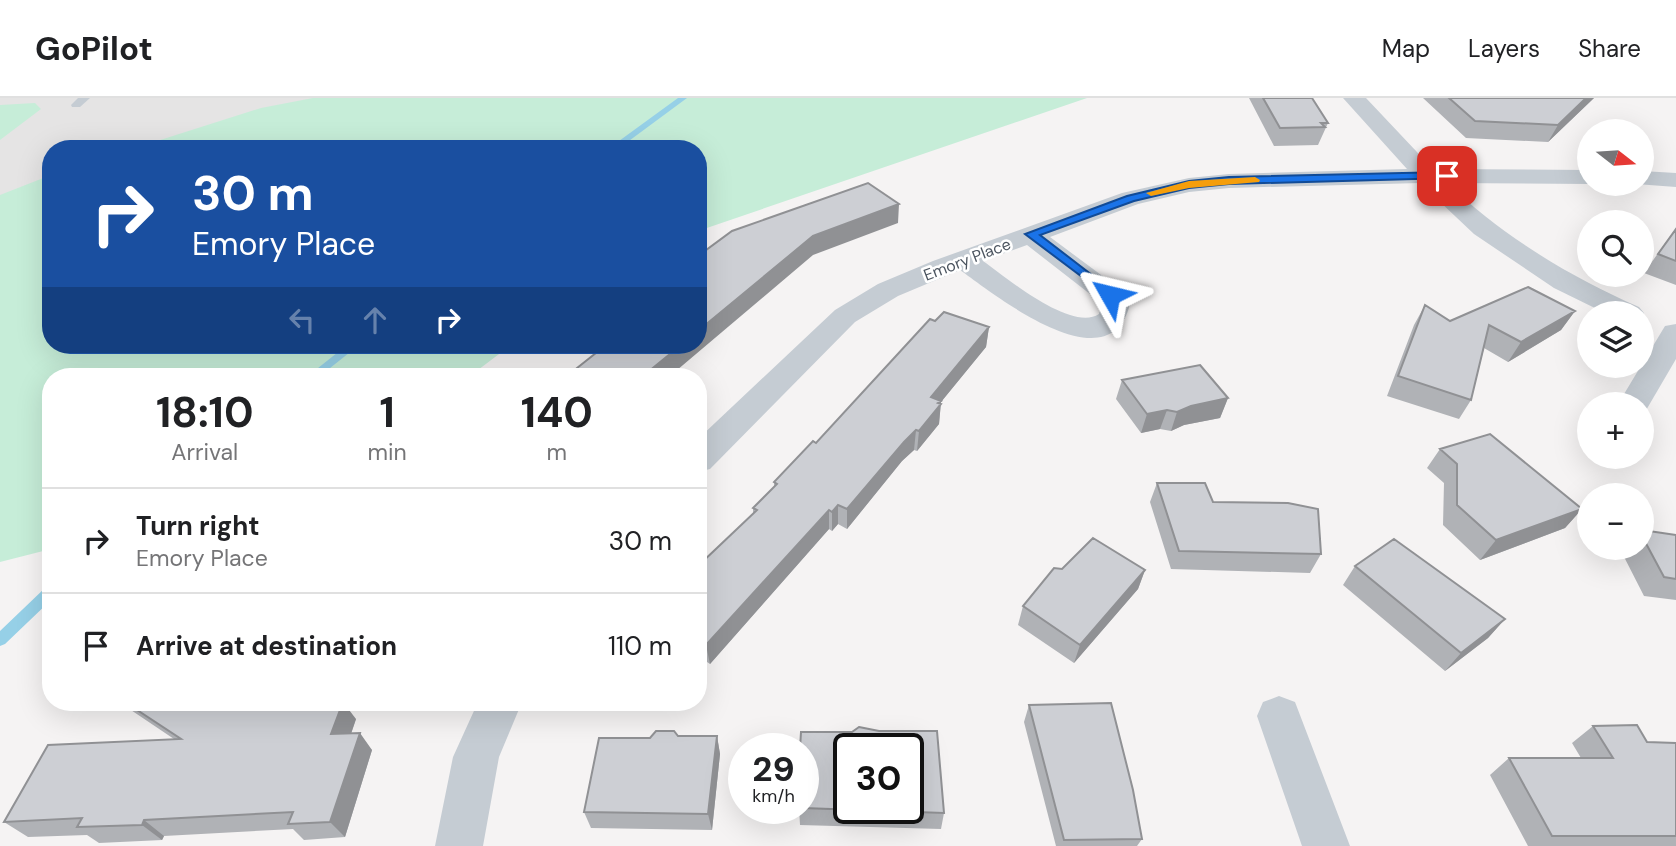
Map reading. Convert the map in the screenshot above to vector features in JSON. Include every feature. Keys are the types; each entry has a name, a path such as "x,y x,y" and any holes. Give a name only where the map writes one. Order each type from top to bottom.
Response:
{"street":[{"path":"1354,98 1463,212 1541,268 1606,301"},
{"name":"Emory Place","path":"707,451 845,316 888,290 1131,198 1189,185 1229,181 1428,176 1577,177"},
{"path":"1654,179 1676,180"},
{"path":"962,260 1047,317 1070,326 1096,328 1112,319 1116,304 1110,295 1031,234"},
{"path":"1641,392 1676,333 1654,323"},
{"path":"459,846 476,757 496,711"},
{"path":"1279,716 1326,846"}],"shaded area":[{"path":"0,98 391,98 277,140 42,140 42,221 0,235"}],"green space":[{"path":"313,98 1087,98 707,228 707,140 160,140 261,108"},
{"path":"35,103 41,109 0,140 0,105"},
{"path":"42,179 42,354 499,354 481,368 42,368 42,551 0,562 0,195"}],"building":[{"path":"1263,98 1312,98 1328,123 1321,123 1325,127 1280,128"},
{"path":"1449,98 1586,98 1558,125 1475,121"},
{"path":"868,183 899,204 813,236 707,324 707,249 732,231"},
{"path":"1676,229 1676,261 1658,254"},
{"path":"1528,287 1575,311 1521,342 1489,325 1471,400 1398,376 1425,305 1450,321"},
{"path":"944,312 989,327 931,397 941,401 938,403 941,404 919,431 916,430 904,442 847,509 838,505 832,512 829,510 707,644 707,557 757,510 753,508 777,484 774,482 813,441 816,443 930,319 935,321"},
{"path":"595,354 670,354 653,368 577,368"},
{"path":"1200,365 1228,398 1177,412 1167,410 1147,414 1122,380"},
{"path":"1490,434 1577,505 1577,511 1496,540 1457,505 1457,464 1440,449"},
{"path":"1157,483 1205,483 1213,502 1288,503 1318,509 1321,554 1179,551"},
{"path":"1654,532 1676,535 1676,579 1664,577 1654,558"},
{"path":"1093,538 1145,570 1080,645 1023,606 1054,568 1062,569"},
{"path":"1394,539 1505,619 1461,653 1355,566"},
{"path":"1111,703 1133,790 1142,839 1064,840 1029,705"},
{"path":"139,711 340,711 331,734 360,733 330,822 288,824 293,812 144,820 142,825 77,827 82,818 4,822 48,745 181,739"},
{"path":"1637,725 1647,742 1676,743 1676,836 1552,836 1509,758 1613,758 1593,726"},
{"path":"859,727 879,731 937,731 944,813 924,812 924,733 833,733 833,809 819,809 819,733 801,732 852,732"},
{"path":"656,731 674,731 678,736 717,736 708,814 584,812 599,738 650,738"}],"waterway":[{"path":"625,140 683,98"},
{"path":"324,368 342,354"},
{"path":"0,640 42,600"}],"slow traffic":[{"path":"1151,193 1189,185 1255,180"}],"route":[{"path":"1110,295 1031,234 1131,198 1189,185 1229,181 1447,176"}]}
